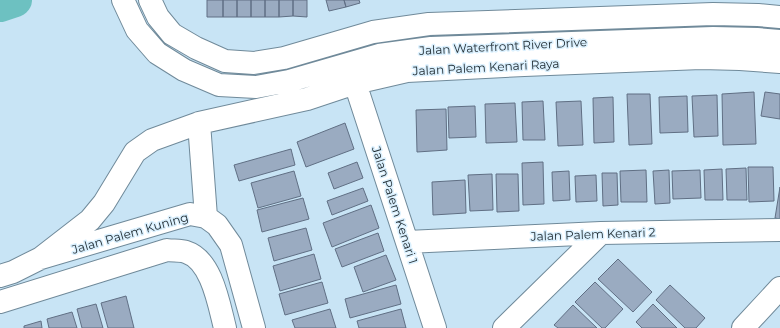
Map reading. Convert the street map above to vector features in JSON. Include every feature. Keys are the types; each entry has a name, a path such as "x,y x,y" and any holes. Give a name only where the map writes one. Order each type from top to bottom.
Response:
{"street":[{"name":"Jalan Waterfront River Drive","path":"123,0 137,30 157,53 184,70 219,85 256,87 289,82 378,55 431,48 713,38 780,41"},
{"name":"Jalan Waterfront River Drive","path":"150,0 158,17 172,34 196,48 225,61 254,63 284,58 373,32 429,24 713,14 780,17"},
{"name":"Jalan Palem Kenari Raya","path":"199,123 307,99 355,83 407,71 701,58 780,62"},
{"name":"Jalan Palem Kenari 1","path":"355,83 436,328"},
{"path":"199,123 212,221 231,245 254,328"},
{"name":"Jalan Palem Kuning","path":"41,258 90,220 104,203 135,152 152,140 199,123"},
{"name":"Jalan Palem Kuning","path":"0,276 13,272 41,258 190,214 212,221"},
{"name":"Jalan Palem Kenari 2","path":"407,242 601,233 780,230"},
{"path":"504,328 601,233"},
{"path":"0,302 167,250 186,252 198,259 210,276 225,328"},
{"path":"743,328 780,288"}],"building":[{"path":"207,0 223,0 223,17 207,17"},
{"path":"223,0 237,0 237,17 223,17"},
{"path":"237,0 251,0 251,17 237,17"},
{"path":"251,0 265,0 265,17 251,17"},
{"path":"265,0 279,0 279,17 265,17"},
{"path":"279,0 293,0 293,16 279,17"},
{"path":"293,0 307,0 307,17 293,16"},
{"path":"326,0 344,0 346,7 329,11"},
{"path":"344,0 359,0 360,3 346,7"},
{"path":"754,92 756,144 723,145 722,94"},
{"path":"765,92 780,94 780,119 761,116"},
{"path":"627,94 650,94 652,144 629,145"},
{"path":"717,95 718,136 694,137 692,96"},
{"path":"687,96 688,132 660,133 659,97"},
{"path":"613,97 614,142 594,143 593,98"},
{"path":"543,101 545,140 523,140 522,102"},
{"path":"581,101 583,145 558,146 556,102"},
{"path":"515,103 517,142 486,143 485,104"},
{"path":"475,106 476,137 449,138 448,107"},
{"path":"446,109 447,150 417,152 416,110"},
{"path":"345,123 354,149 306,167 297,142"},
{"path":"291,149 295,165 239,181 234,165"},
{"path":"357,162 363,178 334,189 328,173"},
{"path":"543,162 544,204 523,205 522,163"},
{"path":"748,167 773,167 774,201 749,202"},
{"path":"746,168 747,200 727,200 726,169"},
{"path":"722,169 723,200 705,200 704,170"},
{"path":"646,170 647,202 621,202 620,171"},
{"path":"669,170 670,203 655,204 653,171"},
{"path":"700,170 701,198 673,199 672,171"},
{"path":"294,171 301,196 258,208 251,183"},
{"path":"569,171 570,200 553,201 552,172"},
{"path":"602,173 617,173 618,205 603,206"},
{"path":"492,174 493,210 470,211 468,175"},
{"path":"496,174 518,174 519,211 497,212"},
{"path":"596,175 597,201 576,202 575,176"},
{"path":"465,180 466,213 433,215 432,182"},
{"path":"780,187 780,219 775,218"},
{"path":"363,188 368,201 332,215 327,201"},
{"path":"303,198 309,219 262,232 257,210"},
{"path":"371,205 379,228 332,247 323,223"},
{"path":"306,228 312,250 274,261 268,238"},
{"path":"378,233 384,251 342,267 335,249"},
{"path":"314,254 321,279 280,291 273,266"},
{"path":"386,255 396,280 363,292 354,267"},
{"path":"618,259 652,292 633,312 598,279"},
{"path":"322,282 328,303 285,315 279,294"},
{"path":"595,282 623,309 605,328 602,328 575,302"},
{"path":"396,285 401,304 350,318 345,299"},
{"path":"670,285 705,318 696,328 685,328 656,300"},
{"path":"126,296 134,328 108,328 101,303"},
{"path":"96,304 103,328 82,328 77,309"},
{"path":"653,304 677,328 642,328 636,322"},
{"path":"573,305 597,328 558,328 554,325"},
{"path":"330,309 336,328 295,328 292,320"},
{"path":"401,309 406,328 359,328 357,321"},
{"path":"72,312 77,328 49,328 47,319"},
{"path":"41,321 42,328 24,328 24,326"}],"waterway":[{"path":"0,5 15,0"}]}
